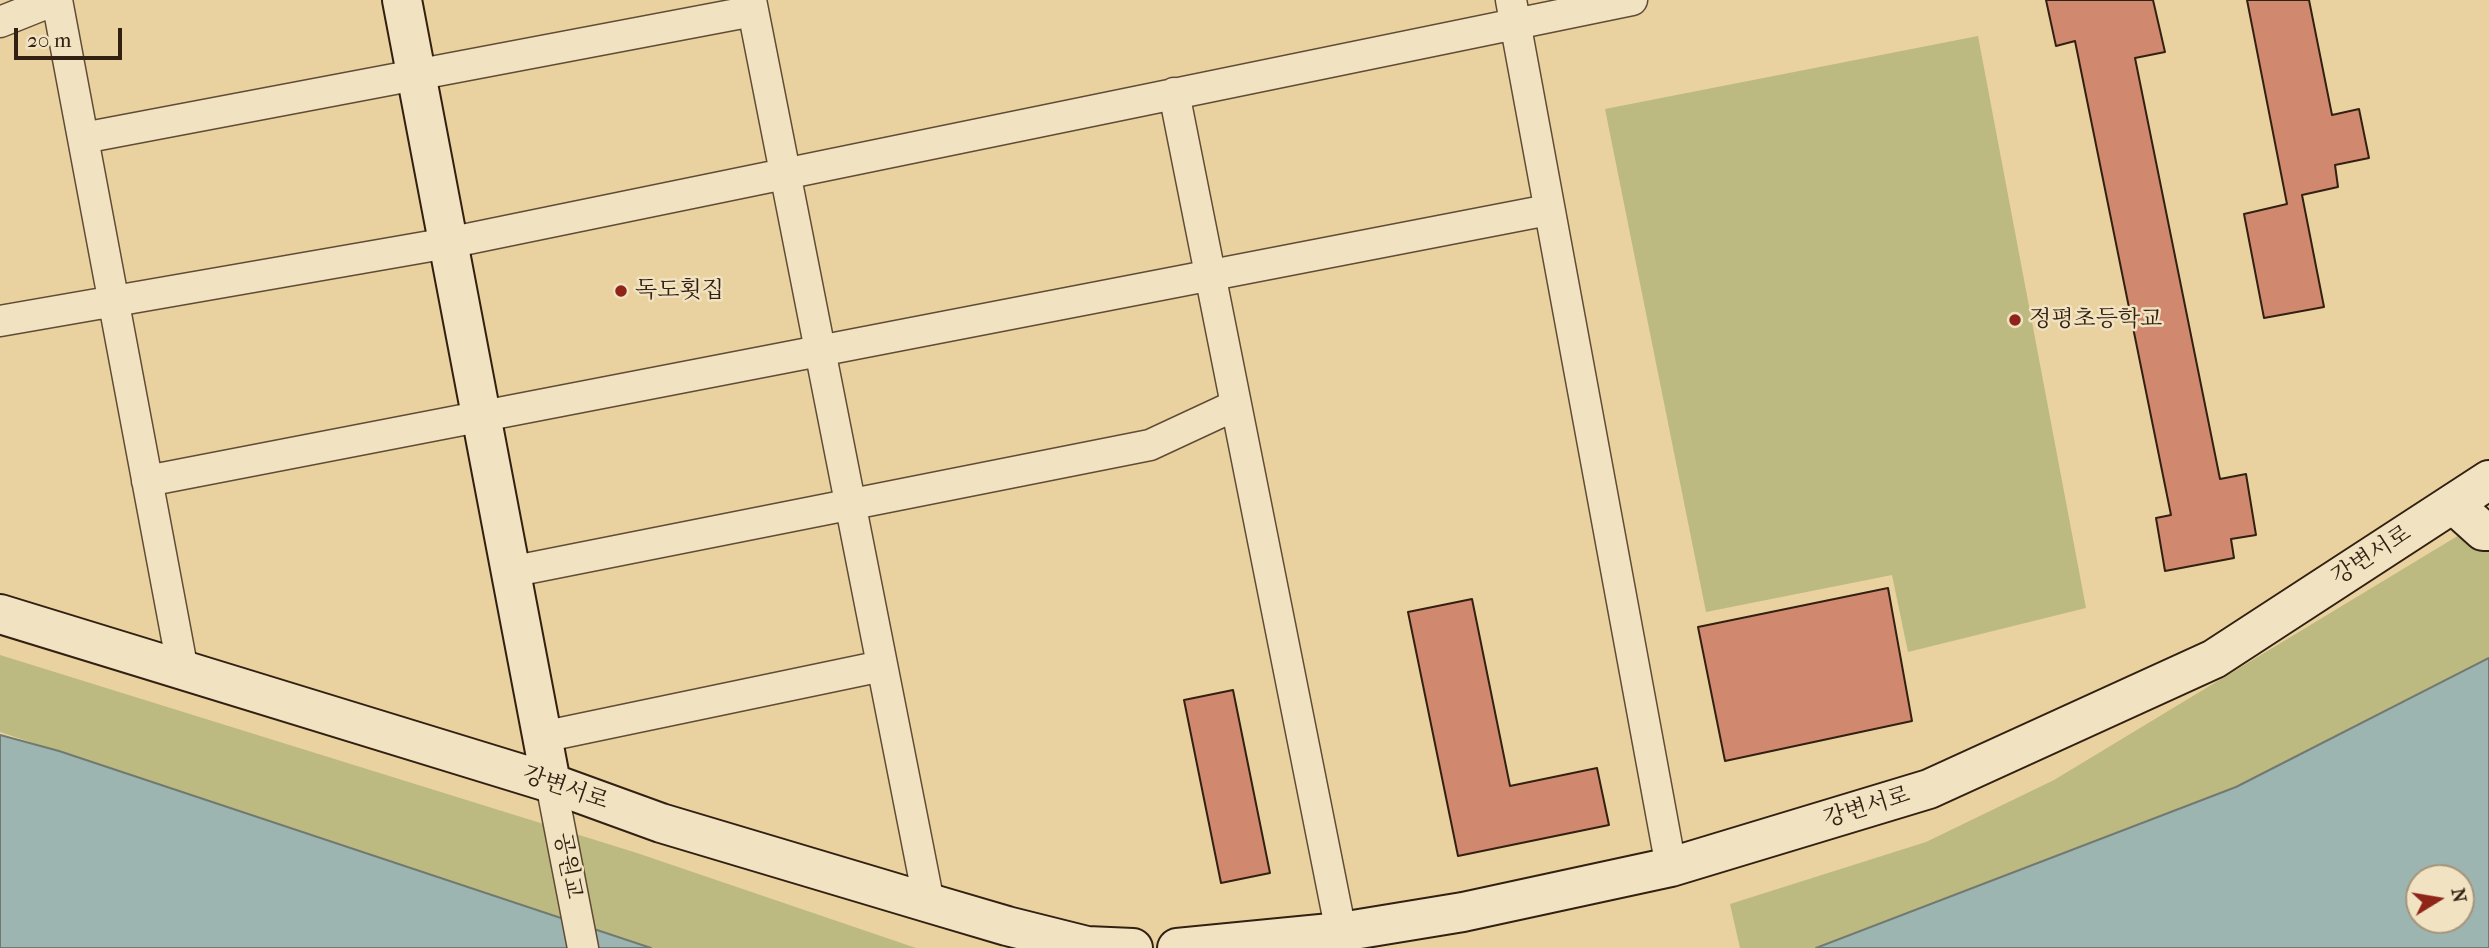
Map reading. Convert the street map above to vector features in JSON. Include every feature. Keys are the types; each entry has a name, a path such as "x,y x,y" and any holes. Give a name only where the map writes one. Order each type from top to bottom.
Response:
{"street":[{"path":"0,22 56,0 183,671"},
{"path":"402,0 551,783"},
{"path":"0,321 448,243 1174,93 1513,11 1632,0"},
{"path":"83,138 416,75 752,5 929,903"},
{"path":"1513,11 1671,867"},
{"path":"1174,93 1341,932"},
{"path":"147,481 1548,210"},
{"path":"510,572 1150,445 1236,405"},
{"name":"강변서로","path":"1177,948 1341,932 1463,912 1671,867 1929,789 2214,659 2489,480"},
{"path":"2453,504 2483,531 2489,531"},
{"name":"강변서로","path":"0,614 551,783 661,823 1007,926 1087,946 1133,948"},
{"path":"542,737 882,666"},
{"name":"공원교","path":"551,783 583,948"}],"shaded area":[{"path":"1978,36 2086,608 1908,652 1892,575 1706,612 1605,109"},
{"path":"2489,517 2489,662 2206,801 1928,909 1814,948 1740,948 1730,904 1926,842 2054,780"},
{"path":"0,655 637,853 916,948 648,948 0,732"}],"water":[{"path":"2489,658 2489,948 1816,948 2236,787"},
{"path":"0,735 59,751 651,948 0,948"}],"building":[{"path":"2046,0 2153,0 2165,52 2135,58 2220,479 2246,474 2256,535 2231,539 2234,558 2165,571 2156,518 2171,515 2075,41 2056,46"},
{"path":"2247,0 2309,0 2332,115 2359,109 2369,158 2335,165 2338,187 2302,195 2324,307 2264,318 2244,214 2287,204"},
{"path":"1888,588 1912,721 1725,761 1698,627"},
{"path":"1472,599 1510,786 1597,768 1609,825 1458,856 1408,612"},
{"path":"1233,690 1270,873 1221,883 1184,700"}],"place":[{"name":"독도횟집","path":"621,291"},
{"name":"정평초등학교","path":"2015,320"}]}
